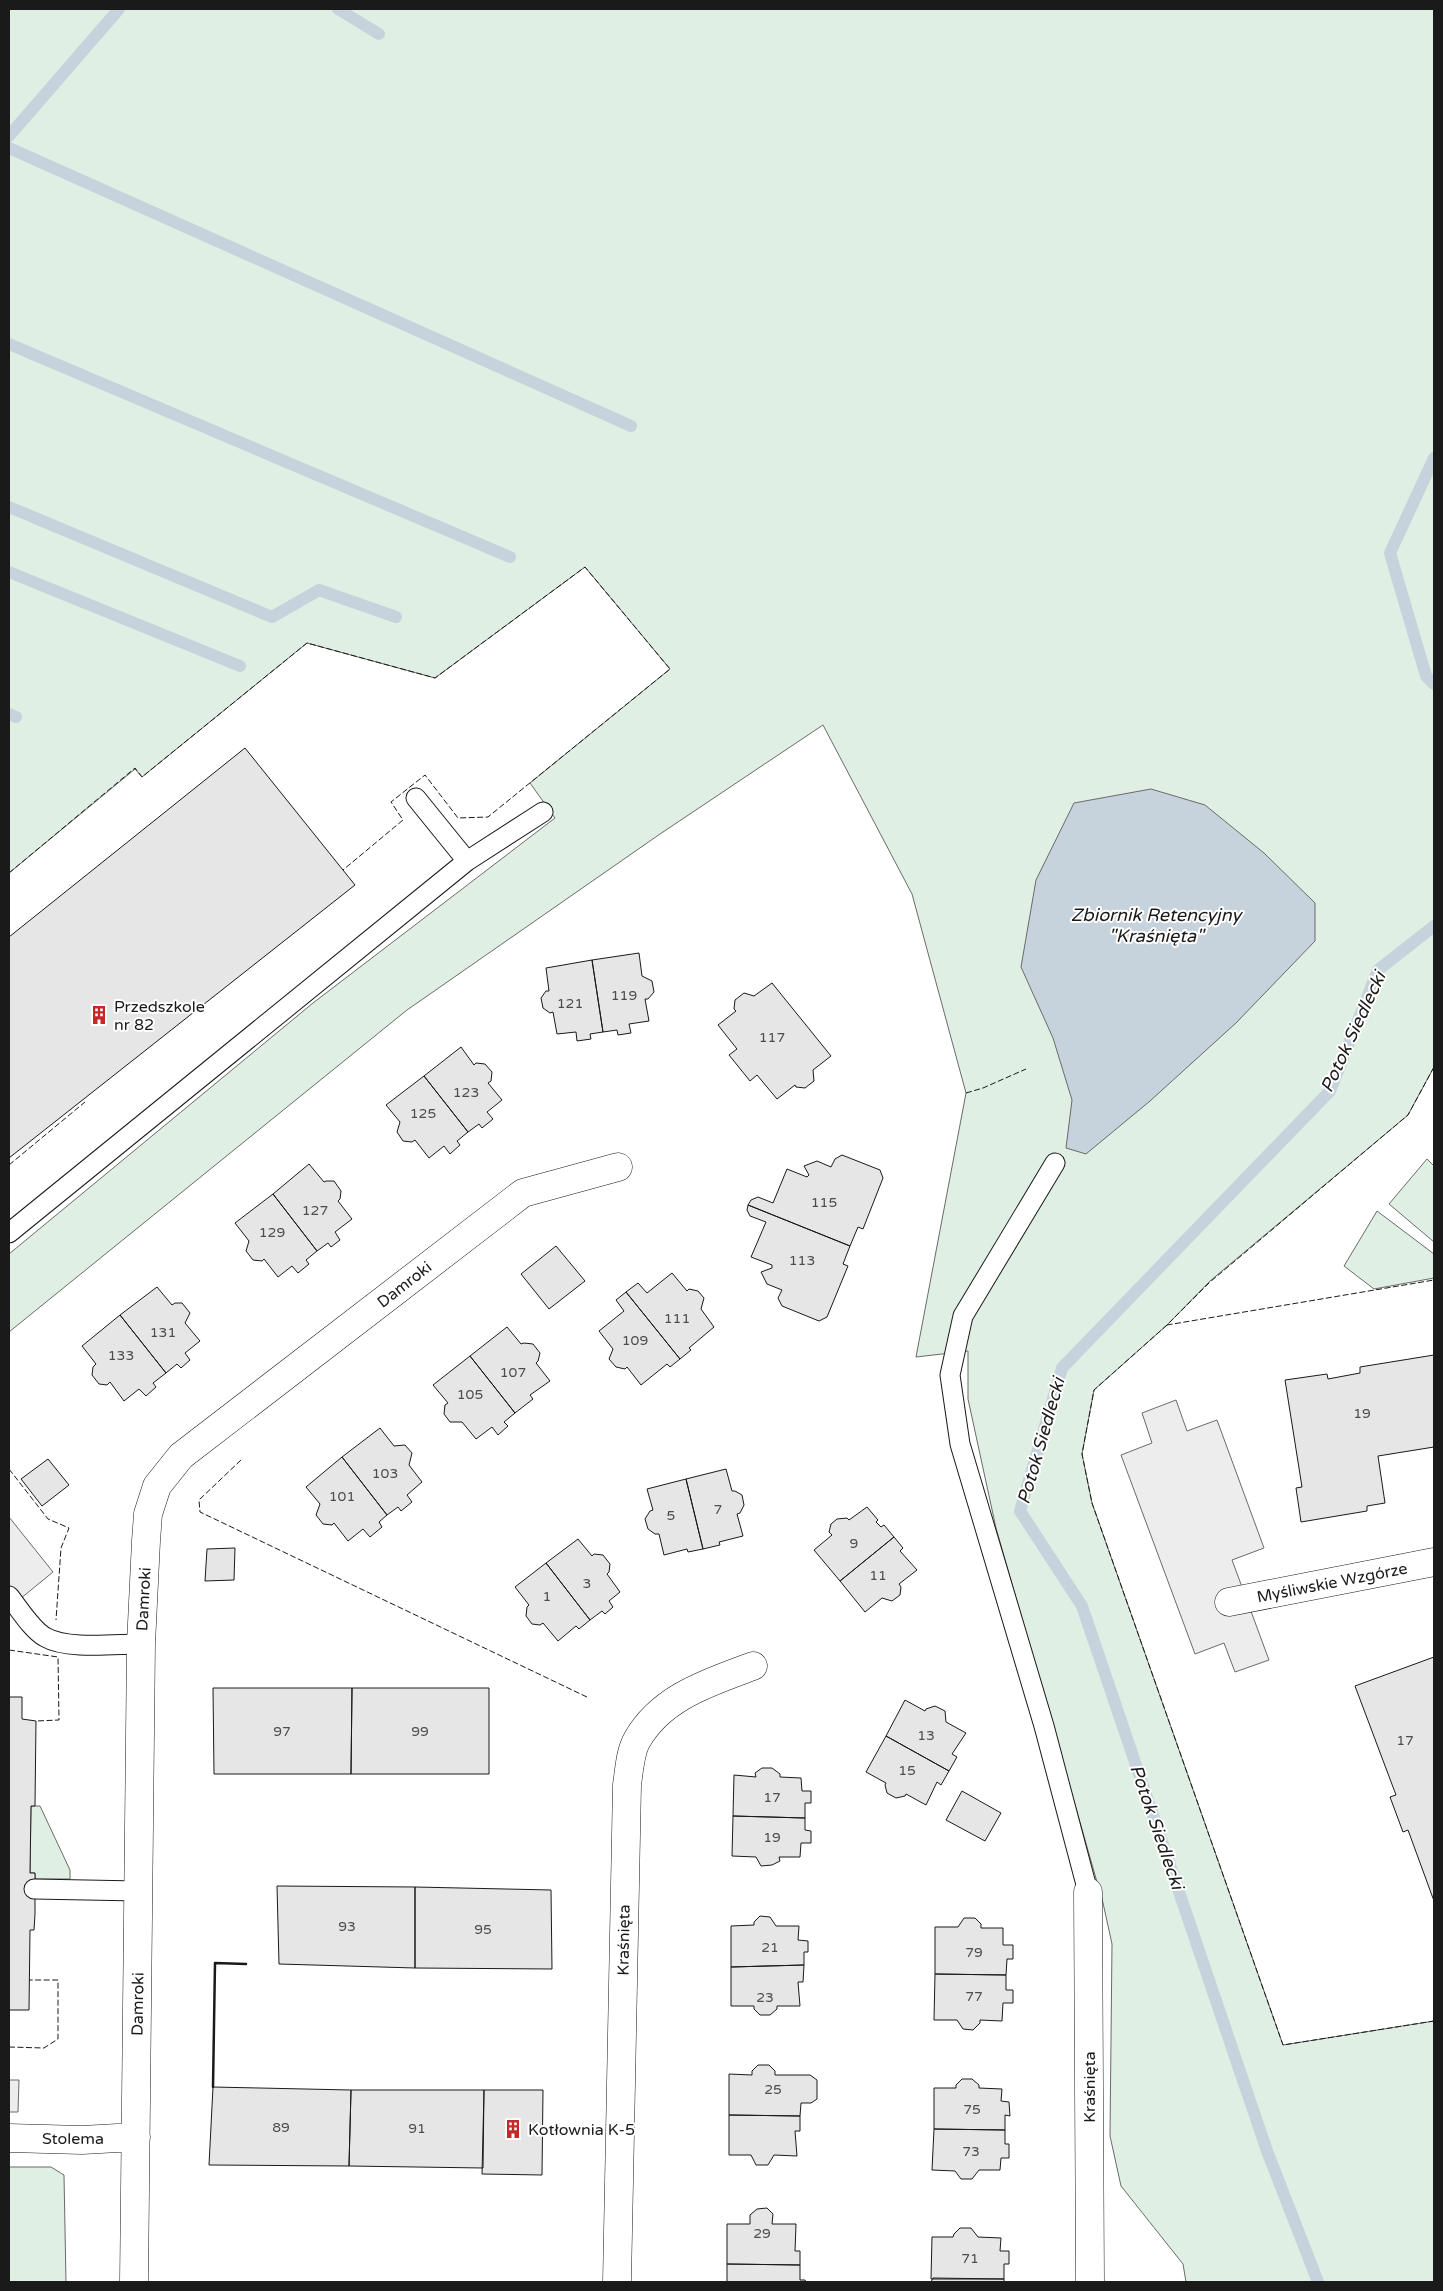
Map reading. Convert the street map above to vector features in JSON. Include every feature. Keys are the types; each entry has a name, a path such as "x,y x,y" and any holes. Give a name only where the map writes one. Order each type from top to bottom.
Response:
{"street":[{"name":"Damroki","path":"134,2282 141,1644 148,1514 157,1486 181,1456 523,1193 618,1167"},
{"name":"Myśliwskie Wzgórze","path":"1229,1602 1434,1562"},
{"name":"Kraśnięta","path":"617,2282 626,1794 636,1741 660,1711 694,1688 753,1666"},
{"name":"Kraśnięta","path":"1088,1892 1090,2282"},
{"name":"Stolema","path":"9,2138 82,2140 136,2137"}],"lane":[{"path":"416,798 467,861"},
{"path":"9,1233 467,861 543,812"},
{"path":"1055,1163 963,1316 950,1375 960,1444 1044,1726 1088,1892"},
{"path":"9,1596 44,1637 77,1644 141,1644"},
{"path":"34,1889 138,1891"}],"green space":[{"path":"9,9 1434,9 1434,1067 1408,1115 1210,1281 1167,1325 1094,1390 1082,1454 1092,1503 1283,2045 1434,2021 1434,2282 1186,2282 1183,2264 1121,2186 1110,2136 1112,1944 1103,1903 996,1528 968,1399 968,1351 916,1357 966,1093 912,894 823,725 660,834 407,1010 9,1332 9,1254 313,1003 555,818 530,783 670,669 585,567 435,678 307,643 142,777 135,769 9,873"},
{"path":"1427,1159 1434,1166 1434,1242 1389,1204"},
{"path":"1377,1211 1434,1254 1434,1278 1374,1289 1344,1266"},
{"path":"31,1806 40,1806 70,1870 70,1879 35,1879 35,1873 30,1873"},
{"path":"9,2167 51,2167 64,2175 66,2282 9,2282"}],"shaded area":[{"path":"1176,1400 1187,1431 1217,1420 1264,1548 1232,1560 1269,1660 1235,1672 1224,1643 1195,1654 1121,1455 1152,1443 1142,1413"},
{"path":"9,1517 53,1572 9,1608"},
{"path":"9,2080 19,2080 18,2112 9,2112"}],"water":[{"name":"Zbiornik Retencyjny \"Kraśnięta\"","path":"1151,789 1205,805 1264,853 1315,903 1315,941 1236,1023 1150,1101 1086,1154 1066,1148 1072,1100 1053,1038 1021,967 1036,880 1074,803"}],"building":[{"name":"Przedszkole nr 82","path":"245,748 355,885 9,1158 9,937"},
{"path":"639,953 642,976 652,981 654,992 648,999 645,999 649,1021 629,1024 631,1033 618,1035 617,1030 603,1032 592,960"},
{"path":"592,960 603,1032 590,1034 591,1039 577,1041 576,1032 557,1034 553,1012 550,1013 543,1008 541,998 546,991 549,991 546,968"},
{"path":"772,983 831,1056 813,1070 814,1081 805,1088 796,1087 795,1085 777,1099 757,1075 750,1081 729,1055 737,1049 718,1025 736,1011 734,1009 735,1000 744,993 754,996"},
{"path":"461,1047 474,1065 476,1063 485,1064 492,1072 491,1081 488,1083 502,1100 487,1112 493,1119 482,1128 479,1124 468,1132 424,1076"},
{"path":"424,1076 468,1132 457,1141 460,1145 450,1154 444,1146 429,1158 415,1140 412,1142 403,1141 397,1132 400,1122 386,1105"},
{"path":"842,1155 880,1170 883,1178 863,1229 858,1227 850,1246 748,1205 751,1200 758,1197 773,1203 787,1169 807,1177 809,1175 804,1166 817,1161 831,1167 835,1159"},
{"path":"309,1164 324,1182 334,1181 341,1191 338,1201 352,1219 335,1232 340,1240 331,1247 328,1243 317,1251 273,1194"},
{"path":"273,1194 317,1251 306,1260 309,1264 298,1273 292,1266 278,1277 264,1259 262,1261 253,1260 246,1251 249,1241 235,1223"},
{"path":"748,1205 850,1246 843,1264 848,1266 827,1317 819,1321 782,1306 778,1298 782,1290 767,1284 761,1272 772,1268 772,1265 751,1257 766,1222 750,1216 747,1210"},
{"path":"556,1246 585,1281 549,1309 521,1274"},
{"path":"672,1273 687,1291 689,1289 698,1291 704,1298 701,1309 714,1327 689,1348 691,1350 680,1359 626,1292 638,1283 647,1293"},
{"path":"157,1287 172,1305 182,1303 190,1313 185,1323 200,1341 185,1353 190,1360 181,1368 177,1364 166,1373 120,1315"},
{"path":"626,1292 680,1359 670,1367 667,1364 641,1385 627,1367 625,1369 616,1367 609,1359 613,1349 599,1331 624,1311 616,1300"},
{"path":"120,1315 166,1373 153,1383 156,1387 146,1396 139,1389 124,1401 110,1382 107,1385 99,1384 92,1375 93,1367 96,1364 82,1346"},
{"path":"507,1327 521,1344 533,1344 540,1353 536,1363 550,1381 530,1395 533,1399 515,1413 470,1356"},
{"path":"1434,1355 1434,1447 1378,1456 1385,1503 1367,1506 1367,1511 1301,1522 1296,1488 1302,1487 1285,1380 1327,1374 1328,1379 1360,1373 1360,1367"},
{"path":"470,1356 515,1413 504,1422 508,1426 498,1435 492,1427 476,1439 462,1422 450,1422 444,1414 445,1405 448,1403 433,1385"},
{"path":"380,1428 394,1446 405,1445 412,1453 409,1465 422,1482 407,1495 412,1502 401,1511 398,1507 387,1515 342,1457"},
{"path":"342,1457 387,1515 379,1522 382,1527 370,1537 363,1529 348,1541 334,1523 332,1525 323,1524 316,1515 320,1504 306,1487"},
{"path":"48,1459 69,1485 42,1506 21,1479"},
{"path":"726,1469 732,1491 742,1495 744,1505 740,1513 737,1514 743,1536 719,1542 720,1545 703,1549 686,1479"},
{"path":"686,1479 703,1549 688,1552 687,1549 664,1555 659,1534 655,1534 648,1529 645,1519 650,1511 653,1510 647,1489"},
{"path":"867,1507 878,1520 876,1522 881,1527 884,1525 894,1537 840,1581 814,1550 832,1535 829,1532 831,1524 837,1519 847,1518 849,1520"},
{"path":"894,1537 903,1548 900,1551 917,1570 899,1584 901,1587 900,1595 892,1601 882,1598 865,1612 840,1581"},
{"path":"578,1539 592,1556 594,1554 603,1555 610,1564 607,1574 620,1592 609,1601 613,1607 605,1614 602,1611 590,1620 546,1563"},
{"path":"235,1548 234,1580 205,1581 207,1549"},
{"path":"546,1563 590,1620 579,1629 576,1626 558,1641 543,1623 540,1625 532,1624 526,1616 529,1605 515,1587"},
{"path":"1434,1657 1434,1901 1408,1830 1403,1832 1390,1797 1396,1795 1355,1686"},
{"path":"213,1688 352,1688 351,1774 214,1774"},
{"path":"352,1688 489,1688 489,1774 351,1774"},
{"path":"9,1697 22,1697 22,1719 36,1721 35,1806 31,1806 30,1873 35,1873 35,1914 34,1930 30,1930 29,2010 9,2010"},
{"path":"905,1700 925,1711 935,1706 945,1711 946,1722 966,1733 952,1754 957,1757 949,1771 886,1736"},
{"path":"886,1736 949,1771 941,1785 937,1782 926,1805 906,1794 896,1798 887,1793 886,1783 866,1772"},
{"path":"762,1768 772,1768 780,1774 780,1777 801,1778 802,1791 811,1791 811,1803 805,1803 805,1818 733,1816 734,1775 756,1777 755,1773"},
{"path":"962,1791 1001,1813 985,1841 946,1820"},
{"path":"733,1816 805,1818 805,1830 811,1831 811,1843 801,1843 800,1857 779,1857 780,1861 772,1865 761,1866 756,1857 732,1856"},
{"path":"277,1886 415,1887 415,1968 279,1964"},
{"path":"415,1887 551,1890 552,1969 415,1968"},
{"path":"760,1916 770,1917 776,1926 799,1926 798,1940 808,1941 808,1952 804,1952 804,1965 731,1967 731,1926 754,1925 754,1922"},
{"path":"964,1918 975,1918 981,1924 981,1928 1003,1928 1003,1945 1013,1945 1013,1959 1007,1959 1006,1975 935,1974 935,1927 958,1927"},
{"path":"804,1965 803,1982 798,1982 800,2006 777,2006 777,2009 770,2015 760,2015 754,2009 754,2006 731,2006 731,1967"},
{"path":"935,1974 1006,1975 1006,1990 1013,1990 1013,2003 1003,2003 1002,2021 980,2020 980,2023 973,2030 963,2029 957,2020 934,2020"},
{"path":"758,2065 769,2065 775,2071 775,2075 810,2075 817,2080 817,2099 811,2103 801,2103 800,2116 729,2115 729,2074 752,2075 752,2071"},
{"path":"962,2079 972,2079 979,2085 979,2088 1002,2089 1001,2101 1009,2102 1010,2116 1005,2115 1005,2130 934,2129 934,2088 956,2088 956,2085"},
{"path":"213,2087 351,2090 349,2166 209,2165"},
{"path":"351,2090 484,2090 483,2168 349,2166"},
{"name":"Kotłownia K-5","path":"484,2090 543,2090 542,2175 482,2174"},
{"path":"729,2115 800,2116 800,2131 795,2131 797,2156 774,2155 768,2165 756,2165 751,2155 729,2155"},
{"path":"934,2129 1005,2130 1005,2144 1009,2144 1009,2158 1001,2158 1000,2170 979,2170 972,2179 961,2179 955,2171 932,2170"},
{"path":"767,2208 773,2214 772,2224 796,2224 795,2251 800,2251 800,2265 727,2264 727,2224 750,2224 750,2215 757,2209"},
{"path":"960,2228 971,2228 978,2237 1001,2238 1000,2251 1009,2251 1009,2264 1004,2264 1004,2279 931,2279 932,2237 953,2237"},
{"path":"727,2264 800,2265 800,2280 805,2280 806,2282 727,2282"},
{"path":"933,2278 1004,2279 1004,2282 931,2282"}],"waterway":[{"path":"9,136 119,9"},
{"path":"338,9 379,34"},
{"path":"9,148 631,426"},
{"path":"9,344 510,557"},
{"name":"Potok Siedlecki","path":"1434,458 1390,553 1426,676 1434,684"},
{"path":"9,507 272,617 319,590 396,617"},
{"path":"9,572 240,666"},
{"path":"9,714 16,717"},
{"name":"Potok Siedlecki","path":"1318,2282 1267,2151 1082,1606 1020,1511 1062,1368 1330,1091 1378,970 1434,926"}],"fence":[{"path":"9,873 135,768 142,777 307,643 435,678 585,567 670,669 488,817 458,818 425,775 391,802 403,820 343,870"},
{"path":"1434,1067 1408,1115 1210,1282 1167,1325 1434,1280"},
{"path":"966,1093 983,1088 1026,1069"},
{"path":"9,1165 85,1102"},
{"path":"1167,1325 1094,1390 1082,1454 1092,1503 1283,2045 1434,2021"},
{"path":"241,1460 199,1500 200,1512 589,1698"},
{"path":"9,1469 48,1519 69,1528 61,1548 56,1620"},
{"path":"9,1650 58,1657 59,1720 36,1721"},
{"path":"9,2047 44,2048 58,2039 58,1980 29,1980"}],"wall":[{"path":"213,2087 215,1963 246,1964"}],"place":[{"name":"Przedszkole nr 82","path":"99,1015"},
{"name":"Kotłownia K-5","path":"513,2129"}]}
